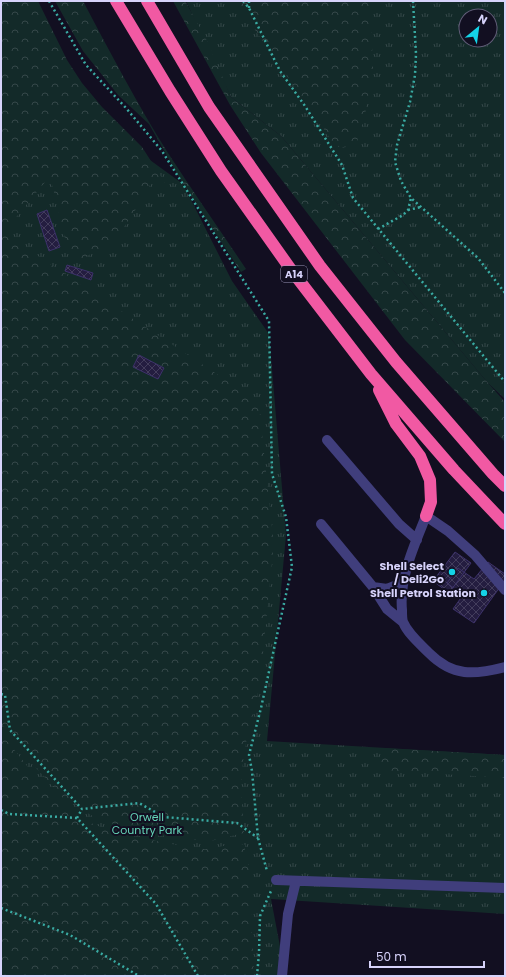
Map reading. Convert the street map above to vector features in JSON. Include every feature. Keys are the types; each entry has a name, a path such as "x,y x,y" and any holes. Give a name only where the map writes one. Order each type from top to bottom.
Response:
{"highway":[{"name":"A14","path":"116,1 170,91 221,171 292,271 371,374 454,470 505,524"},
{"name":"A14","path":"147,1 209,107 320,266 396,362 505,486"},
{"name":"A14","path":"371,374 396,424 420,456 430,480 431,502 426,516"}],"lane":[{"path":"327,440 399,524 417,540"},
{"path":"402,622 402,583 426,516 459,540 475,555 505,590"},
{"path":"321,524 373,587 387,609 402,622 411,635 436,660 459,672 483,672 505,666"},
{"path":"373,587 387,589 402,583"},
{"path":"276,880 505,888"},
{"path":"282,976 288,914 296,881"}],"path":[{"path":"49,1 86,65 126,108 162,151 269,321 272,474 286,517 292,567 261,708 248,755 252,770 258,838 268,874 276,880 260,916 257,976"},
{"path":"243,1 249,8 280,71 305,106 342,165 353,198 505,382"},
{"path":"249,1 249,8"},
{"path":"413,1 416,54 415,75 410,102 397,145 395,162 401,182 411,198 478,258 505,293"},
{"path":"378,229 403,215 408,210 411,198"},
{"path":"408,210 421,207"},
{"path":"1,694 5,695 10,730 82,809"},
{"path":"82,809 140,803 164,817 237,823 258,838"},
{"path":"78,818 82,809"},
{"path":"1,810 9,814 78,818 156,904 198,976"},
{"path":"1,908 70,935 139,976"}],"green space":[{"path":"1,1 38,1 67,60 82,83 102,107 142,147 165,183 154,175 146,194 114,242 83,258 81,263 70,259 50,176 3,233 255,398 260,415 273,537 273,552 261,673 256,704 247,737 243,761 241,789 244,833 210,841 184,839 147,833 99,820 63,798 31,762 10,730 1,725"},
{"path":"55,1 83,1 145,116 187,182 246,269 241,272 183,184 149,124 118,95 83,51"},
{"path":"173,1 185,1 207,41 231,97 281,136 505,402 505,442 405,340 261,153 230,105"},
{"path":"186,1 505,1 505,399 488,383 281,136 231,97"},
{"path":"235,1 370,1 373,68 365,115 356,145 341,148 332,141"},
{"name":"Orwell Country Park","path":"63,97 183,184 232,281 269,334 286,535 267,741 505,755 505,914 271,899 283,962 281,976 1,976 1,171"},
{"path":"1,736 9,743 31,771 66,808 78,818 116,833 197,849 210,849 236,843 245,845 245,856 249,867 254,976 1,976"},
{"path":"381,748 505,755 505,778 380,770"}],"building":[{"path":"47,210 60,247 49,251 37,214"},
{"path":"67,265 93,273 91,280 65,271"},
{"path":"139,355 164,368 158,379 133,367"},
{"name":"Shell Select / Deli2Go","path":"455,552 471,563 449,593 433,581"},
{"path":"488,562 505,574 505,580 474,623 453,609 463,595 447,583 458,568 474,579"}],"place":[{"name":"Shell Select / Deli2Go","path":"452,572"},
{"name":"Shell Petrol Station","path":"484,593"}]}
